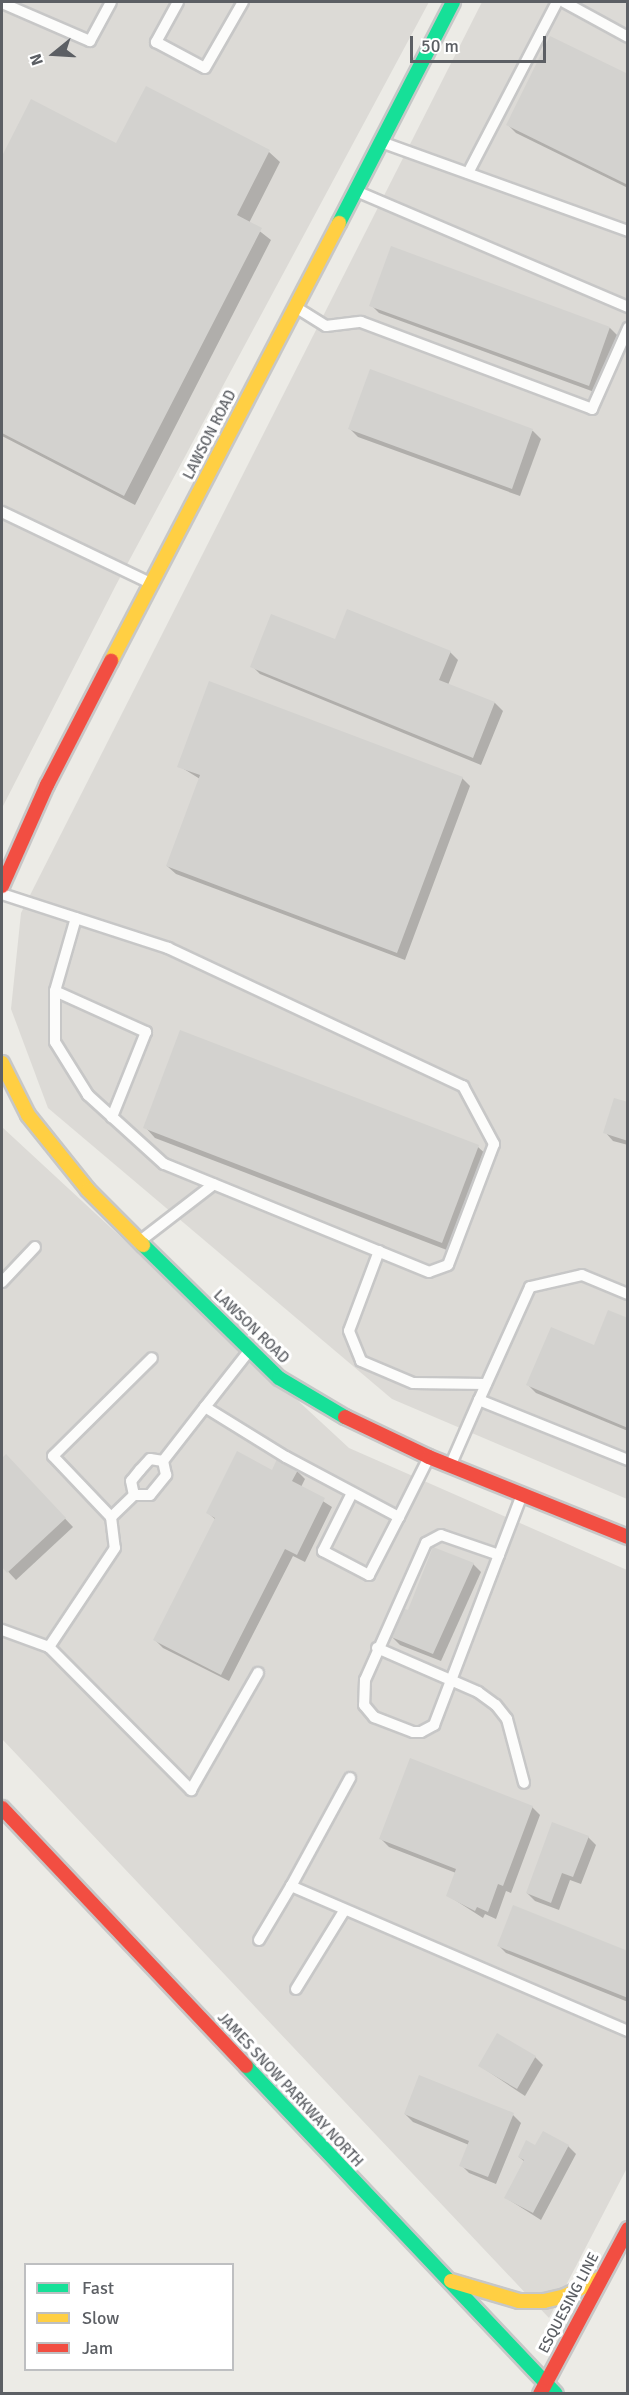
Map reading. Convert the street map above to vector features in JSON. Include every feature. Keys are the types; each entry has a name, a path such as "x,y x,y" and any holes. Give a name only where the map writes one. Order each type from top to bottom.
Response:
{"street":[{"name":"LAWSON ROAD","path":"2,886 47,785 453,2"},
{"name":"LAWSON ROAD","path":"2,1063 28,1115 88,1190 279,1378 335,1412 429,1457 627,1537"},
{"name":"JAMES SNOW PARKWAY NORTH","path":"2,1808 446,2280 543,2388 556,2394"},
{"name":"ESQUESING LINE","path":"543,2388 627,2229"},
{"path":"446,2280 519,2301 544,2301 565,2296 601,2278"}],"lane":[{"path":"2,3 90,41 111,2"},
{"path":"178,2 156,42 205,68 243,2"},
{"path":"468,173 557,2"},
{"path":"564,2 627,37"},
{"path":"381,141 627,231"},
{"path":"355,191 627,307"},
{"path":"295,307 326,326 361,322 592,409 627,328"},
{"path":"2,512 151,584"},
{"path":"2,894 76,918 168,948 463,1086 494,1144 448,1265 429,1272 164,1164 88,1095 55,1042 55,991 76,918"},
{"path":"55,991 146,1032 112,1117"},
{"path":"140,1241 214,1184"},
{"path":"2,1281 35,1247"},
{"path":"379,1251 350,1331 362,1361 413,1383 486,1384"},
{"path":"450,1466 530,1287 582,1275 627,1294"},
{"path":"111,1517 134,1495 150,1495 166,1475 163,1461 250,1351"},
{"path":"49,1647 115,1548 111,1517 53,1456 152,1358"},
{"path":"478,1400 627,1460"},
{"path":"205,1407 352,1493 399,1517"},
{"path":"352,1493 323,1551 369,1575 429,1457"},
{"path":"134,1495 131,1481 140,1470 150,1459 163,1461"},
{"path":"499,1555 441,1535 430,1538 376,1648 362,1695 368,1712 374,1717 413,1732 430,1729 451,1680 499,1555 522,1494"},
{"path":"2,1630 49,1647 191,1790 258,1673"},
{"path":"376,1648 451,1680 496,1704 507,1719 524,1783"},
{"path":"259,1940 350,1778"},
{"path":"291,1886 344,1911 627,2031"},
{"path":"296,1989 344,1911"}],"shaded area":[{"path":"2,2 429,2 116,585 2,808"},
{"path":"482,2 627,2 627,1499 392,1399 48,1108 11,1009 21,913"},
{"path":"2,1127 349,1448 627,1570 627,2168 549,2318 2,1739"}],"building":[{"path":"550,36 628,74 628,185 506,125"},
{"path":"146,86 270,150 237,215 262,228 124,496 2,433 2,156 31,99 116,143"},
{"path":"391,246 610,327 589,386 369,306"},
{"path":"370,369 533,429 512,489 348,429"},
{"path":"347,609 451,651 439,680 495,702 473,758 250,667 271,614 335,639"},
{"path":"209,681 463,777 397,953 166,866 200,775 177,767"},
{"path":"180,1030 479,1145 442,1243 143,1128"},
{"path":"614,1098 628,1102 628,1141 603,1133"},
{"path":"608,1310 628,1318 628,1428 526,1385 551,1327 594,1345"},
{"path":"237,1451 272,1470 277,1459 298,1470 292,1481 325,1498 297,1555 285,1549 221,1675 153,1640 215,1518 206,1513"},
{"path":"6,1454 66,1518 7,1573 2,1567 2,1458"},
{"path":"433,1547 474,1563 433,1654 391,1637 402,1608 408,1610"},
{"path":"410,1758 533,1806 503,1886 498,1884 488,1912 477,1907 475,1911 446,1896 456,1869 379,1839"},
{"path":"552,1822 589,1836 573,1877 562,1873 551,1903 526,1893"},
{"path":"513,1905 628,1951 628,1998 497,1946"},
{"path":"497,2033 536,2056 517,2089 478,2066"},
{"path":"419,2075 514,2113 488,2177 459,2166 469,2141 404,2114"},
{"path":"543,2131 569,2145 533,2213 504,2198 524,2160 518,2157 526,2140 535,2145"}],"traffic: fast":[{"path":"339,223 453,2"},
{"path":"143,1245 279,1378 345,1417"},
{"path":"246,2066 556,2394"}],"traffic: slow":[{"path":"111,661 339,223"},
{"path":"2,1063 28,1115 88,1190 143,1245"},
{"path":"451,2281 519,2301 544,2301 565,2296 601,2278"}],"traffic: jam":[{"path":"2,886 47,785 111,661"},
{"path":"345,1417 429,1457 628,1537"},
{"path":"2,1808 246,2066"},
{"path":"540,2394 628,2229"}]}
